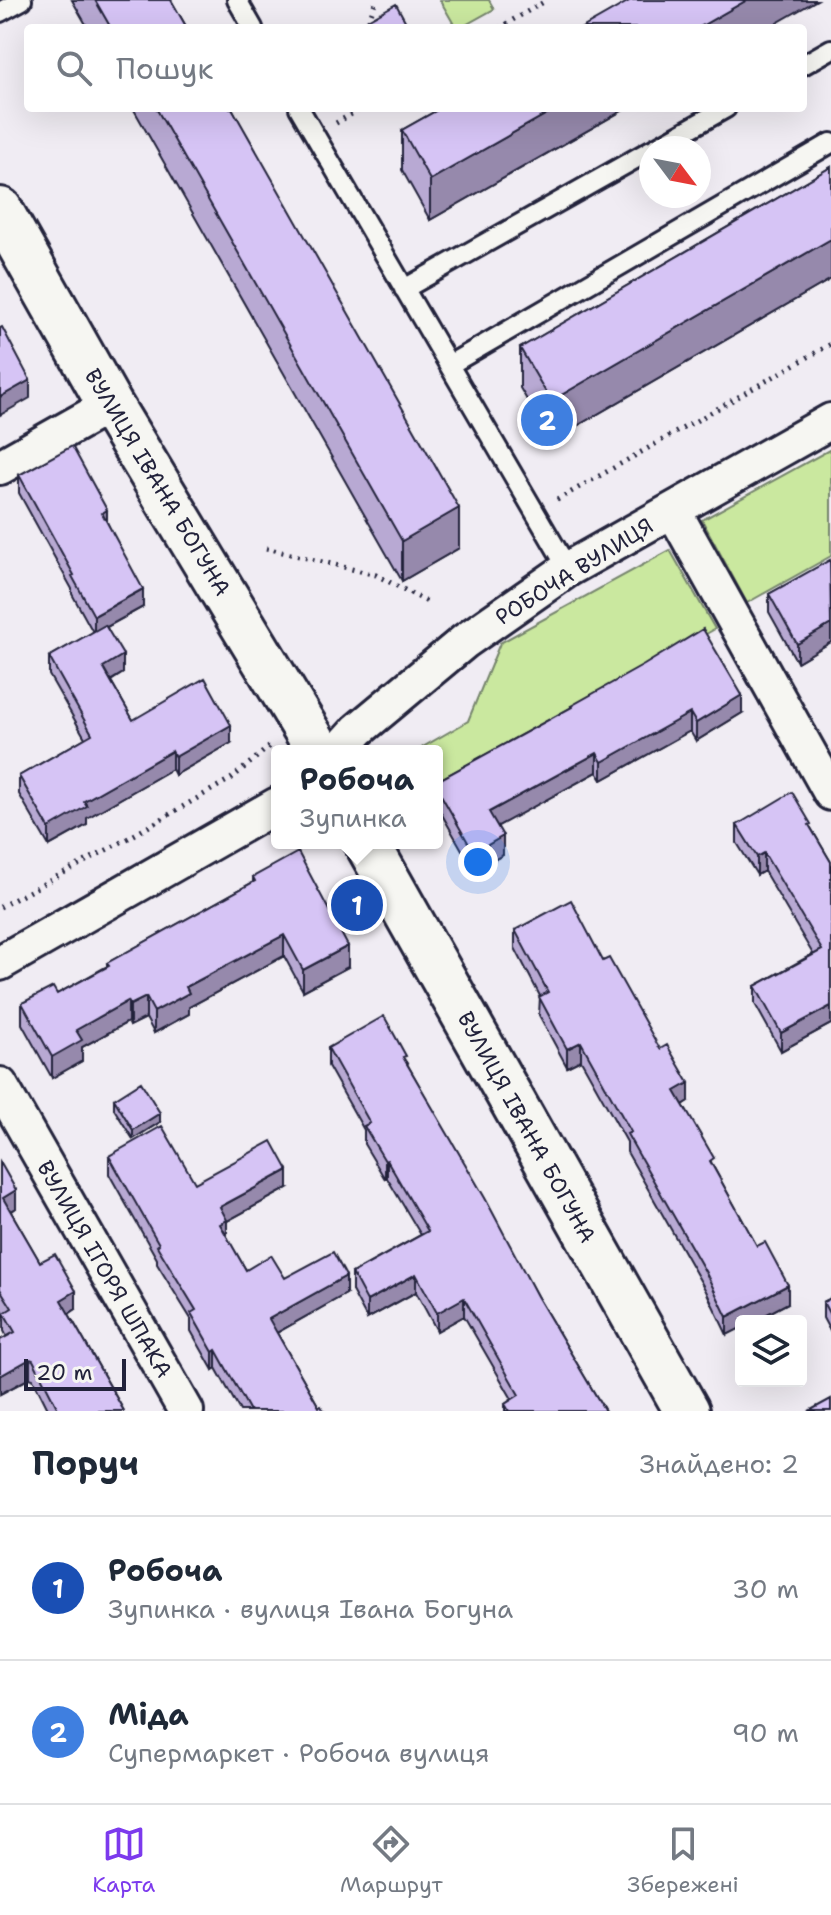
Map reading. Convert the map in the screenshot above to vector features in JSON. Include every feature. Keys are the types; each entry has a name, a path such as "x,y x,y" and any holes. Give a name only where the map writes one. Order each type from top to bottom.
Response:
{"street":[{"name":"ВУЛИЦЯ ІВАНА БОГУНА","path":"0,210 110,405 315,745"},
{"path":"0,467 110,405"},
{"name":"РОБОЧА ВУЛИЦЯ","path":"344,745 358,730 465,641 568,569 831,421"},
{"path":"673,510 831,793"},
{"path":"0,963 271,808"},
{"name":"ВУЛИЦЯ ІВАНА БОГУНА","path":"370,849 687,1411"},
{"name":"ВУЛИЦЯ ІГОРЯ ШПАКА","path":"0,1085 186,1411"}],"lane":[{"path":"0,12 22,0"},
{"path":"237,0 251,24"},
{"path":"807,63 831,49"},
{"path":"301,112 568,569"},
{"path":"676,136 719,112"},
{"path":"449,365 831,143"},
{"path":"404,289 639,157"}],"path":[{"path":"367,24 376,0"},
{"path":"506,24 547,0"},
{"path":"345,118 346,112"},
{"path":"535,513 831,344"},
{"path":"266,548 376,575 431,604"},
{"path":"0,907 232,778 271,746"}],"green space":[{"path":"440,0 489,0 494,9 467,24 454,24"},
{"path":"831,449 831,556 747,603 702,520"},
{"path":"670,550 715,629 443,784 443,745 426,745 468,721 500,643"}],"building":[{"path":"95,0 171,0 185,24 109,24"},
{"path":"631,0 747,0 705,24 589,24"},
{"path":"396,4 407,24 363,24"},
{"path":"158,112 234,112 459,508 402,541"},
{"path":"434,112 550,112 430,180 402,130"},
{"path":"831,167 831,239 551,401 520,348"},
{"path":"0,328 30,380 0,397"},
{"path":"72,446 107,510 102,513 143,589 94,616 19,475"},
{"path":"830,560 831,624 797,644 769,594"},
{"path":"105,625 123,655 103,667 133,720 205,678 231,725 175,757 172,751 84,801 87,806 49,828 19,776 92,734 49,657"},
{"path":"703,629 742,695 696,723 690,713 602,762 597,753 489,812 503,836 474,853 443,799 443,778"},
{"path":"792,792 831,862 831,1006 781,1033 755,986 822,950 764,853 757,857 737,825"},
{"path":"298,852 348,946 303,970 284,935 186,987 189,993 154,1012 146,997 130,1005 128,1001 76,1030 82,1040 52,1057 22,1003 53,987 57,994 109,966 107,963 255,881 253,877"},
{"path":"571,900 603,961 609,958 660,1049 667,1045 689,1083 675,1091 714,1158 710,1161 757,1246 765,1242 788,1285 727,1317 706,1273 627,1134 631,1132 581,1042 567,1049 539,997 548,992 515,930"},
{"path":"384,1016 406,1056 403,1057 605,1411 509,1411 505,1404 519,1395 464,1298 437,1313 416,1274 367,1301 352,1273 428,1231 364,1126 370,1123 328,1048"},
{"path":"141,1082 160,1113 133,1130 114,1099"},
{"path":"162,1126 195,1183 272,1141 288,1170 220,1207 227,1220 220,1224 246,1270 271,1255 285,1278 333,1252 346,1276 269,1319 324,1411 250,1411 216,1350 213,1352 191,1313 196,1310 157,1246 159,1244 109,1156"},
{"path":"0,1162 16,1190 3,1198 40,1262 55,1254 76,1291 61,1300 124,1411 59,1411 30,1359 0,1376 0,1340 15,1332 4,1313 12,1308 0,1289"},
{"path":"831,1298 831,1317 823,1302"},
{"path":"831,1399 831,1411 809,1411"}],"place":[{"name":"Міда","path":"547,420"},
{"name":"Робоча","path":"357,905"}]}
